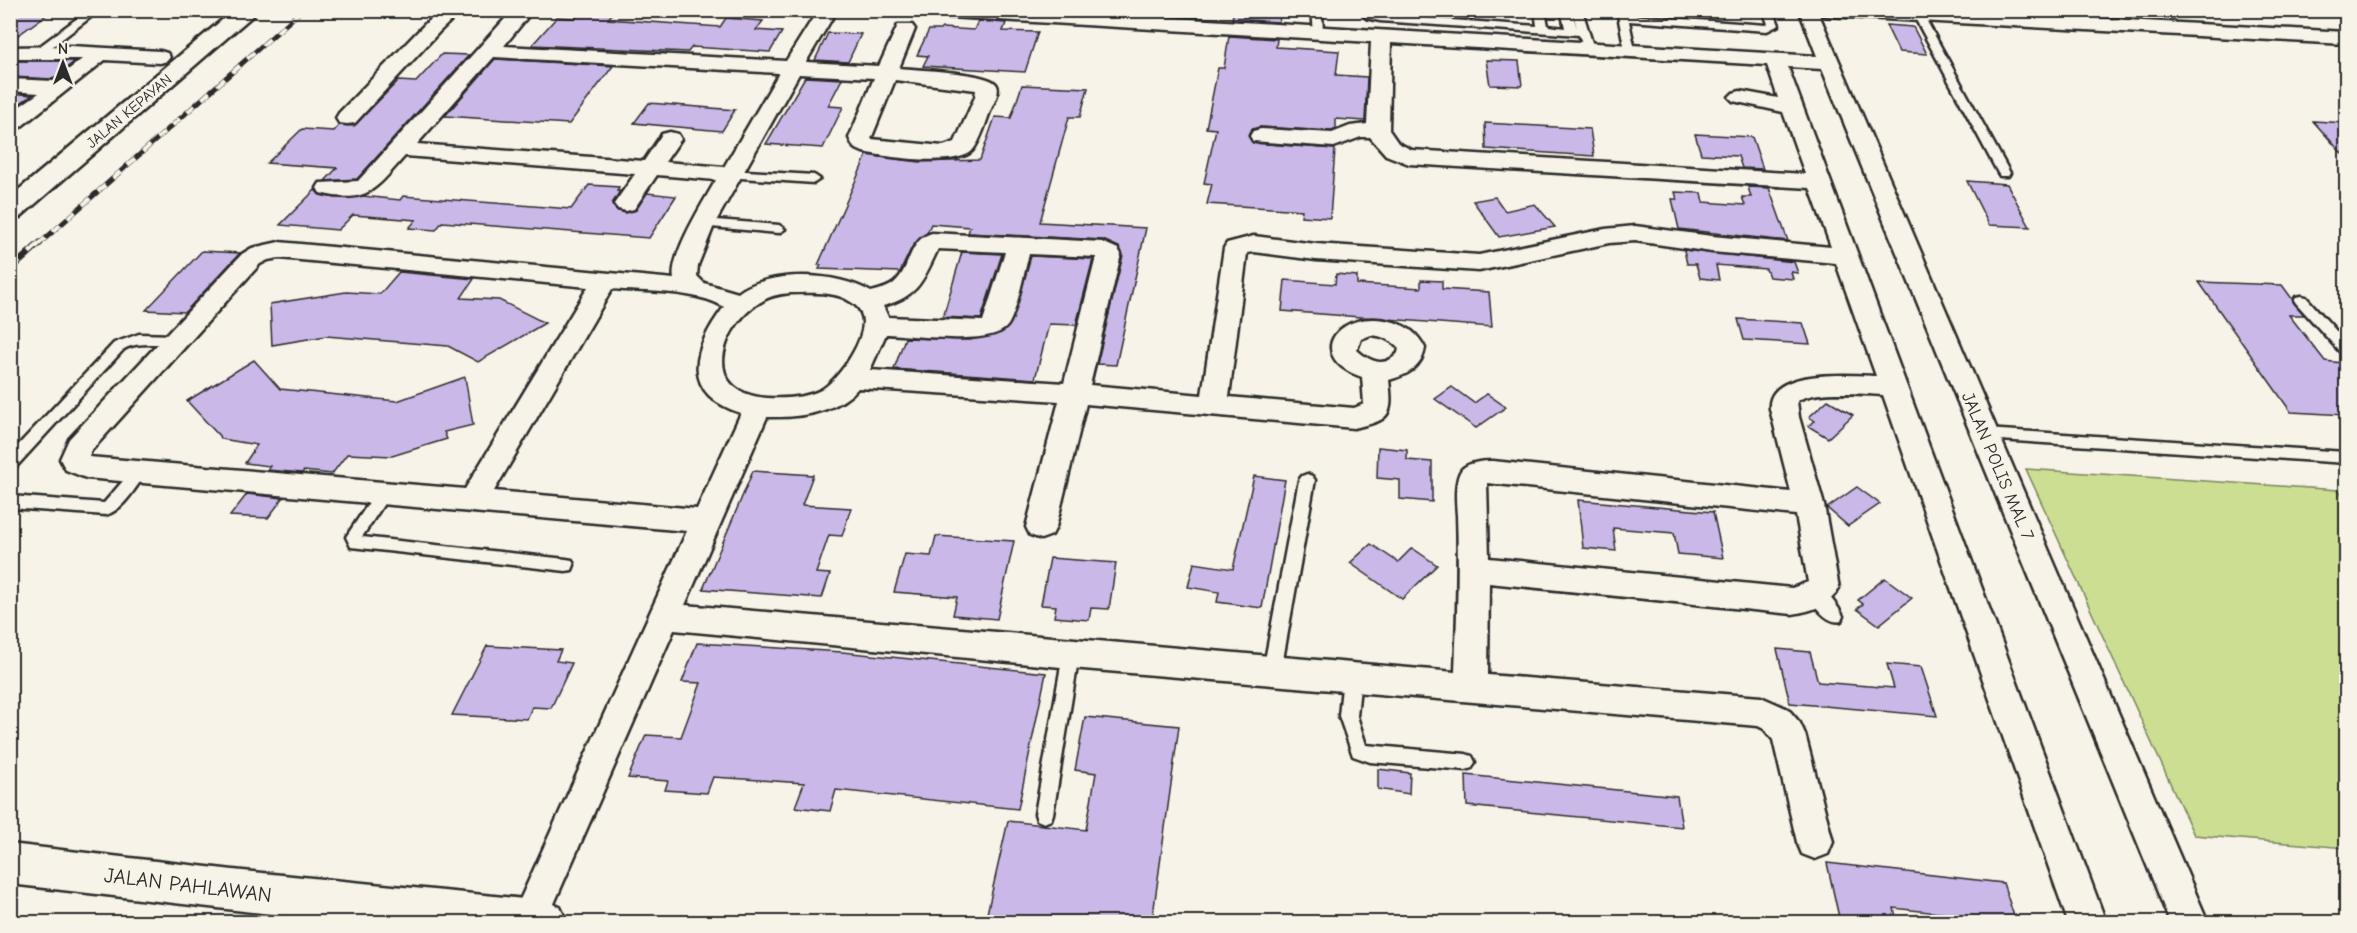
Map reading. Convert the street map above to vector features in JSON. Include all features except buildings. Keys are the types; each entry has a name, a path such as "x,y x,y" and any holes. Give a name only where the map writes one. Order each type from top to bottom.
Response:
{"main road":[{"name":"JALAN KEPAYAN","path":"10,181 216,10"},
{"name":"JALAN KEPAYAN","path":"10,211 248,10"},
{"name":"JALAN PAHLAWAN","path":"15,871 412,916 537,922"}],"street":[{"path":"347,118 432,28 453,10"},
{"path":"327,188 362,188 400,149 524,10"},
{"path":"694,289 685,277 686,265 703,223 828,10"},
{"path":"931,10 1105,16 1381,37 1581,38 1630,51 1830,63"},
{"name":"JALAN POLIS MAL 7","path":"1808,10 2189,922"},
{"path":"1827,10 2346,38"},
{"path":"489,51 887,73 984,84 987,87 986,97 964,146 955,152 871,147 862,143 860,138 887,73 905,29"},
{"path":"1381,37 1378,130 1383,144 1396,153 1409,157 1819,182"},
{"path":"10,53 40,51 160,57"},
{"path":"10,124 101,54"},
{"path":"1775,60 2087,922"},
{"path":"10,85 59,88"},
{"path":"1740,97 1791,107"},
{"path":"1262,136 1334,140 1358,131 1378,130"},
{"path":"626,204 670,139"},
{"path":"400,149 730,174"},
{"path":"1214,406 1236,248 1241,245 1254,244 1316,252 1479,263 1590,241 1606,234 1636,233 1710,244 1845,256"},
{"path":"1019,244 997,322 991,328 979,330 872,313 849,291 822,285 790,285 764,289 750,296 726,320 708,362 713,382 726,397 757,408 782,408 806,404 830,396 853,378 872,313 911,282 927,246 932,241 1019,244 1102,250 1109,254 1041,527"},
{"path":"707,521 140,471 81,465 74,459 75,453 174,340 251,259 273,250 694,289 726,297 740,306"},
{"path":"473,501 604,281"},
{"path":"853,378 1075,393 1362,418 1374,412 1378,407 1375,371"},
{"path":"1474,569 1792,601 1806,599 1824,588 1809,505 1782,403 1785,395 1793,390 1811,386 1892,386"},
{"path":"537,922 664,616 757,408"},
{"path":"1471,686 1474,569 1473,476 1481,472 1809,505"},
{"path":"664,616 1071,654 1761,712 1784,726 1788,734 1815,842"}],"lane":[{"path":"1317,10 1319,33"},
{"path":"1366,10 1370,16 1380,18 1543,30 1581,38"},
{"path":"1540,10 1543,30"},
{"path":"1566,10 1581,38"},
{"path":"1577,10 1581,38"},
{"path":"1630,51 1623,14 1767,28 1774,25 1768,10"},
{"path":"40,51 91,13"},
{"path":"1919,16 2004,173"},
{"path":"730,174 814,179"},
{"path":"703,223 778,229"},
{"path":"2301,300 2346,350"},
{"path":"10,464 119,346 128,340 138,338 174,340"},
{"path":"1984,434 2346,458"},
{"path":"10,502 106,509 114,504 140,471"},
{"path":"1272,671 1306,480"},
{"path":"383,493 354,537 357,543 566,565"},
{"path":"1815,593 1835,616"},
{"path":"1044,814 1071,654"},
{"path":"1352,677 1348,716 1359,750 1370,754 1466,762"}],"green space":[{"path":"230,11 236,11 11,199 11,194"},
{"path":"2026,469 2339,490 2346,501 2346,848 2194,835"}],"railway":[{"path":"38,245 302,10"},
{"path":"10,270 40,243"}]}
